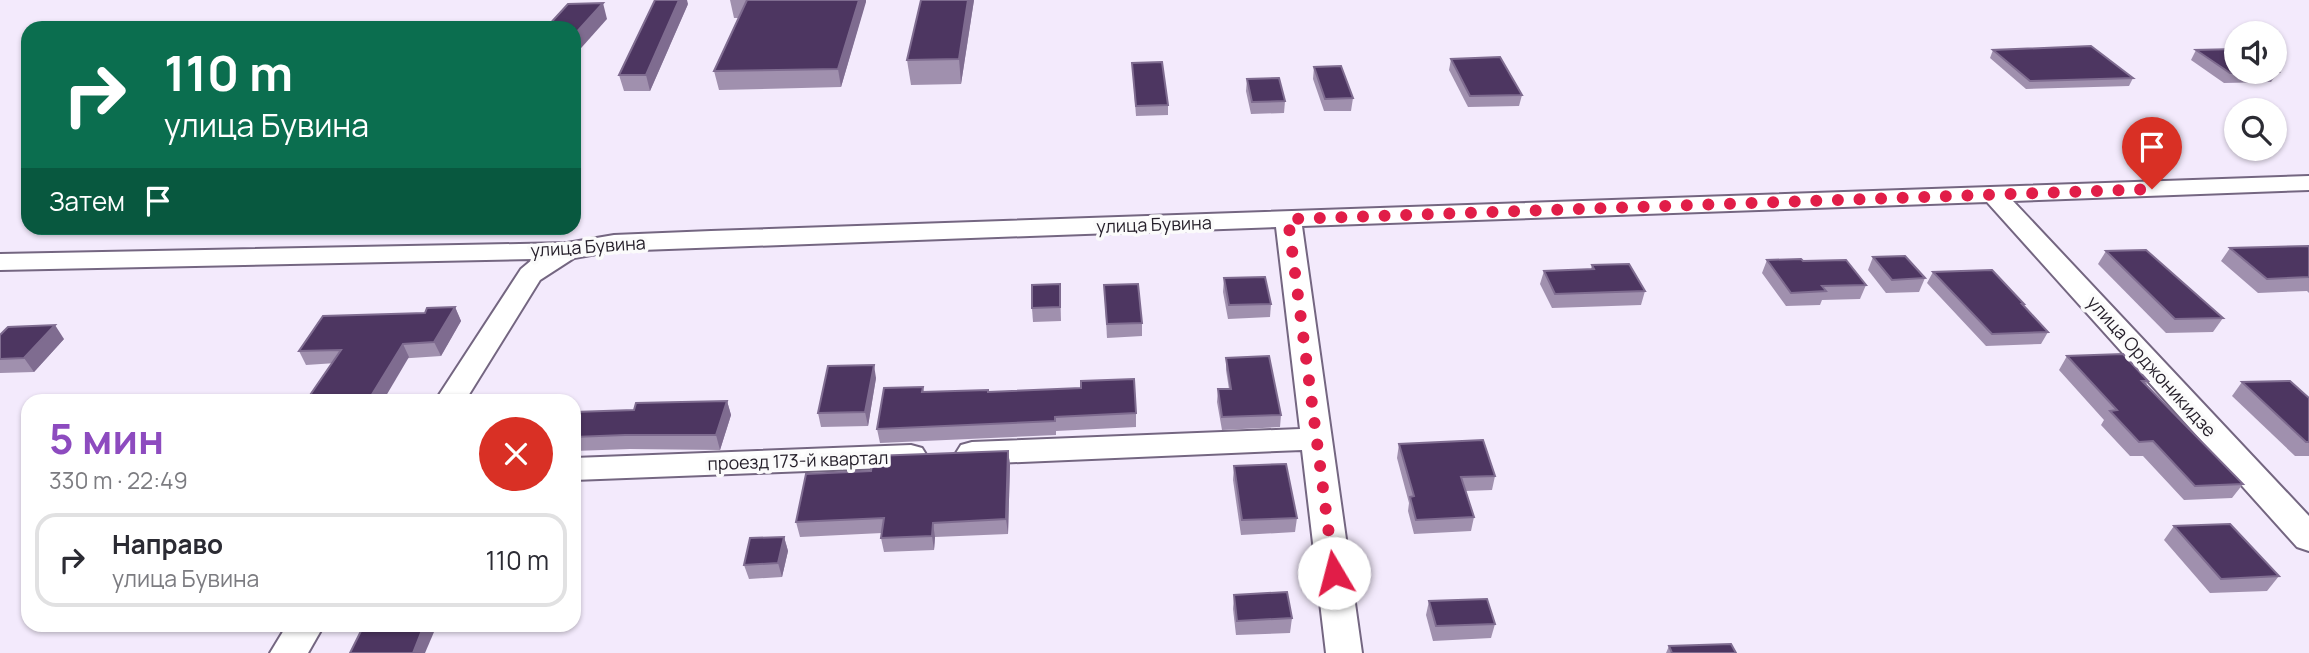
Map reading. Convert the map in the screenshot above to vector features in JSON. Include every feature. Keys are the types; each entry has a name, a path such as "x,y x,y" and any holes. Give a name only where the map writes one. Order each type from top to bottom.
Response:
{"street":[{"name":"улица Бувина","path":"0,262 567,251 614,243 2309,183"},
{"name":"улица Орджоникидзе","path":"1994,195 2309,538"},
{"path":"1288,219 1344,653"},
{"path":"454,394 530,275 547,261 567,251"},
{"name":"проезд 173-й квартал","path":"581,469 1316,439"},
{"path":"288,653 302,632"}],"building":[{"path":"655,0 679,0 646,75 619,75"},
{"path":"747,0 859,0 838,69 714,71"},
{"path":"921,0 968,0 959,59 907,60"},
{"path":"603,3 581,27 581,21 552,21 568,4"},
{"path":"2091,46 2133,78 2030,81 1993,50"},
{"path":"2224,49 2224,69 2196,50"},
{"path":"1500,57 1522,95 1470,96 1451,59"},
{"path":"1162,62 1168,105 1136,106 1132,63"},
{"path":"1341,66 1353,98 1325,99 1314,67"},
{"path":"1279,78 1285,101 1252,102 1247,79"},
{"path":"2309,246 2309,277 2267,279 2230,248"},
{"path":"2146,250 2223,318 2175,319 2106,251"},
{"path":"1905,256 1925,278 1892,280 1873,257"},
{"path":"1767,260 1846,260 1866,285 1822,286 1826,291 1791,293"},
{"path":"1629,264 1645,291 1555,294 1544,271 1594,269 1592,265"},
{"path":"1992,270 2048,332 1992,334 1933,272"},
{"path":"1265,277 1271,304 1229,305 1224,278"},
{"path":"1060,284 1060,307 1032,308 1032,285"},
{"path":"1138,284 1142,323 1107,324 1104,285"},
{"path":"455,307 434,342 403,344 372,394 311,394 341,350 299,351 323,316 425,313 427,308"},
{"path":"55,325 24,358 0,359 0,335 8,327"},
{"path":"2123,354 2148,381 2142,381 2243,484 2195,486 2153,441 2139,442 2110,411 2117,410 2067,356"},
{"path":"1269,356 1281,415 1222,417 1218,389 1231,389 1226,358"},
{"path":"874,365 865,412 818,413 828,366"},
{"path":"1134,379 1136,413 1055,417 1055,421 877,429 884,388 923,387 922,392 988,392 1081,388 1081,381"},
{"path":"2290,381 2309,398 2309,442 2242,382"},
{"path":"727,401 716,435 581,437 581,412 634,410 636,403"},
{"path":"1483,440 1495,476 1461,477 1474,517 1416,520 1410,497 1414,496 1399,444"},
{"path":"1008,451 1006,519 933,523 932,536 881,538 884,518 796,522 806,474 871,471 873,456"},
{"path":"1286,464 1297,518 1242,520 1234,466"},
{"path":"2230,524 2279,576 2221,579 2174,526"},
{"path":"784,537 778,563 744,565 750,538"},
{"path":"1287,592 1292,618 1237,621 1234,595"},
{"path":"1487,599 1495,624 1436,626 1429,601"},
{"path":"360,632 421,632 413,653 350,653"},
{"path":"1731,644 1736,653 1672,653 1669,646"}],"route":[{"path":"1334,573 1288,219 2152,189"}]}
